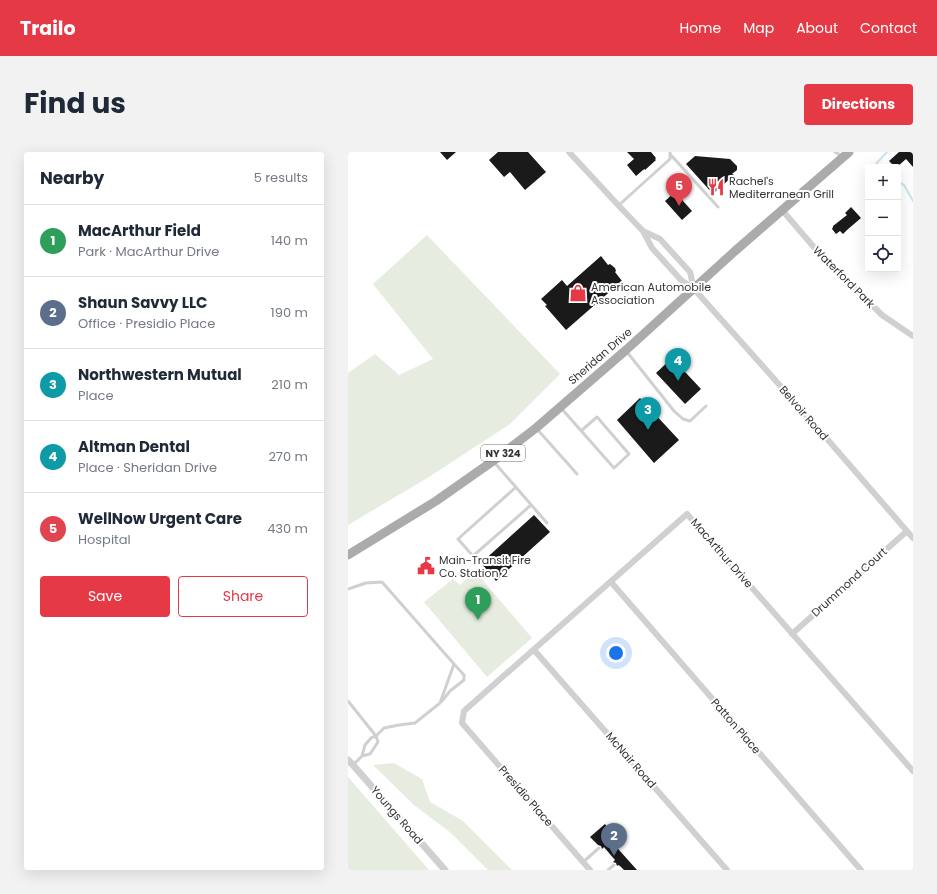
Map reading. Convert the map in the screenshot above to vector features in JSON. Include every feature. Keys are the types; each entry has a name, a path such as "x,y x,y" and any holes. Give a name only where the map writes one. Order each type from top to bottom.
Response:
{"main road":[{"name":"Sheridan Drive","path":"348,555 436,501 493,461 536,428 626,350 844,154"}],"street":[{"path":"569,152 643,231 652,248 681,280 694,288"},
{"name":"Waterford Park","path":"782,210 819,253 882,315 913,336"},
{"path":"643,231 660,239 690,272 694,288"},
{"name":"Belvoir Road","path":"694,288 913,538"},
{"name":"MacArthur Drive","path":"462,723 464,711 687,514 913,771"},
{"name":"Drummond Court","path":"792,634 907,531"},
{"name":"Patton Place","path":"610,582 861,870"},
{"name":"McNair Road","path":"534,650 727,870"},
{"name":"Presidio Place","path":"462,723 590,870"},
{"name":"Youngs Road","path":"351,762 445,870"}],"lane":[{"path":"835,152 844,154"},
{"path":"619,206 670,159 670,153"},
{"path":"670,153 718,207"},
{"path":"626,350 682,419 690,421 706,406"},
{"path":"560,407 614,468 629,454 597,417 582,431"},
{"path":"536,428 576,474"},
{"path":"493,461 547,523"},
{"path":"516,488 458,539 473,556 531,505"},
{"path":"348,589 366,583 382,582 464,675 464,680 450,691 440,703 415,723 384,728 365,745 362,756"},
{"path":"440,703 454,664"},
{"path":"348,701 376,736 378,742 370,754 362,756 351,762"},
{"path":"583,862 599,848"},
{"path":"608,870 614,865"}],"shaded area":[{"path":"427,235 560,374 510,424 429,477 348,525 348,373 375,354 399,375 433,359 373,284"},
{"path":"475,571 532,638 487,677 424,602 453,579 460,585"},
{"path":"394,763 422,779 430,802 463,821 512,870 488,870 451,833 414,805 373,765"},
{"path":"348,777 429,870 348,870"}],"building":[{"path":"440,152 456,152 447,160"},
{"path":"498,152 528,152 546,172 525,190 510,172 504,177 489,160"},
{"path":"627,152 651,152 656,160 636,176 627,165 634,159"},
{"path":"899,152 913,152 913,167 906,159 900,164 892,164 889,161"},
{"path":"695,156 730,159 737,166 737,170 732,174 734,175 713,194 686,164"},
{"path":"675,192 692,211 682,220 665,201"},
{"path":"851,207 861,218 843,234 840,231 836,234 832,229 833,226 847,215 845,213"},
{"name":"American Automobile Association","path":"601,256 608,265 610,264 615,268 615,272 622,281 566,330 545,306 547,305 541,299 562,280 567,286"},
{"path":"672,358 701,389 685,404 656,373"},
{"path":"640,398 679,440 654,463 617,420"},
{"path":"534,515 550,532 496,581 481,563"},
{"path":"605,824 614,837 611,841 637,870 624,870 620,866 617,866 616,863 613,862 615,860 604,847 602,849 601,846 590,837"}],"waterway":[{"path":"876,164 887,152"},
{"path":"901,184 904,185 913,201"}],"place":[{"name":"Rachel's Mediterranean Grill","path":"716,187"},
{"name":"WellNow Urgent Care","path":"679,206"},
{"name":"American Automobile Association","path":"578,293"},
{"name":"Altman Dental","path":"678,381"},
{"name":"Northwestern Mutual","path":"648,430"},
{"name":"Main-Transit Fire Co. Station 2","path":"426,566"},
{"name":"MacArthur Field","path":"478,620"},
{"name":"Shaun Savvy LLC","path":"614,856"}]}
